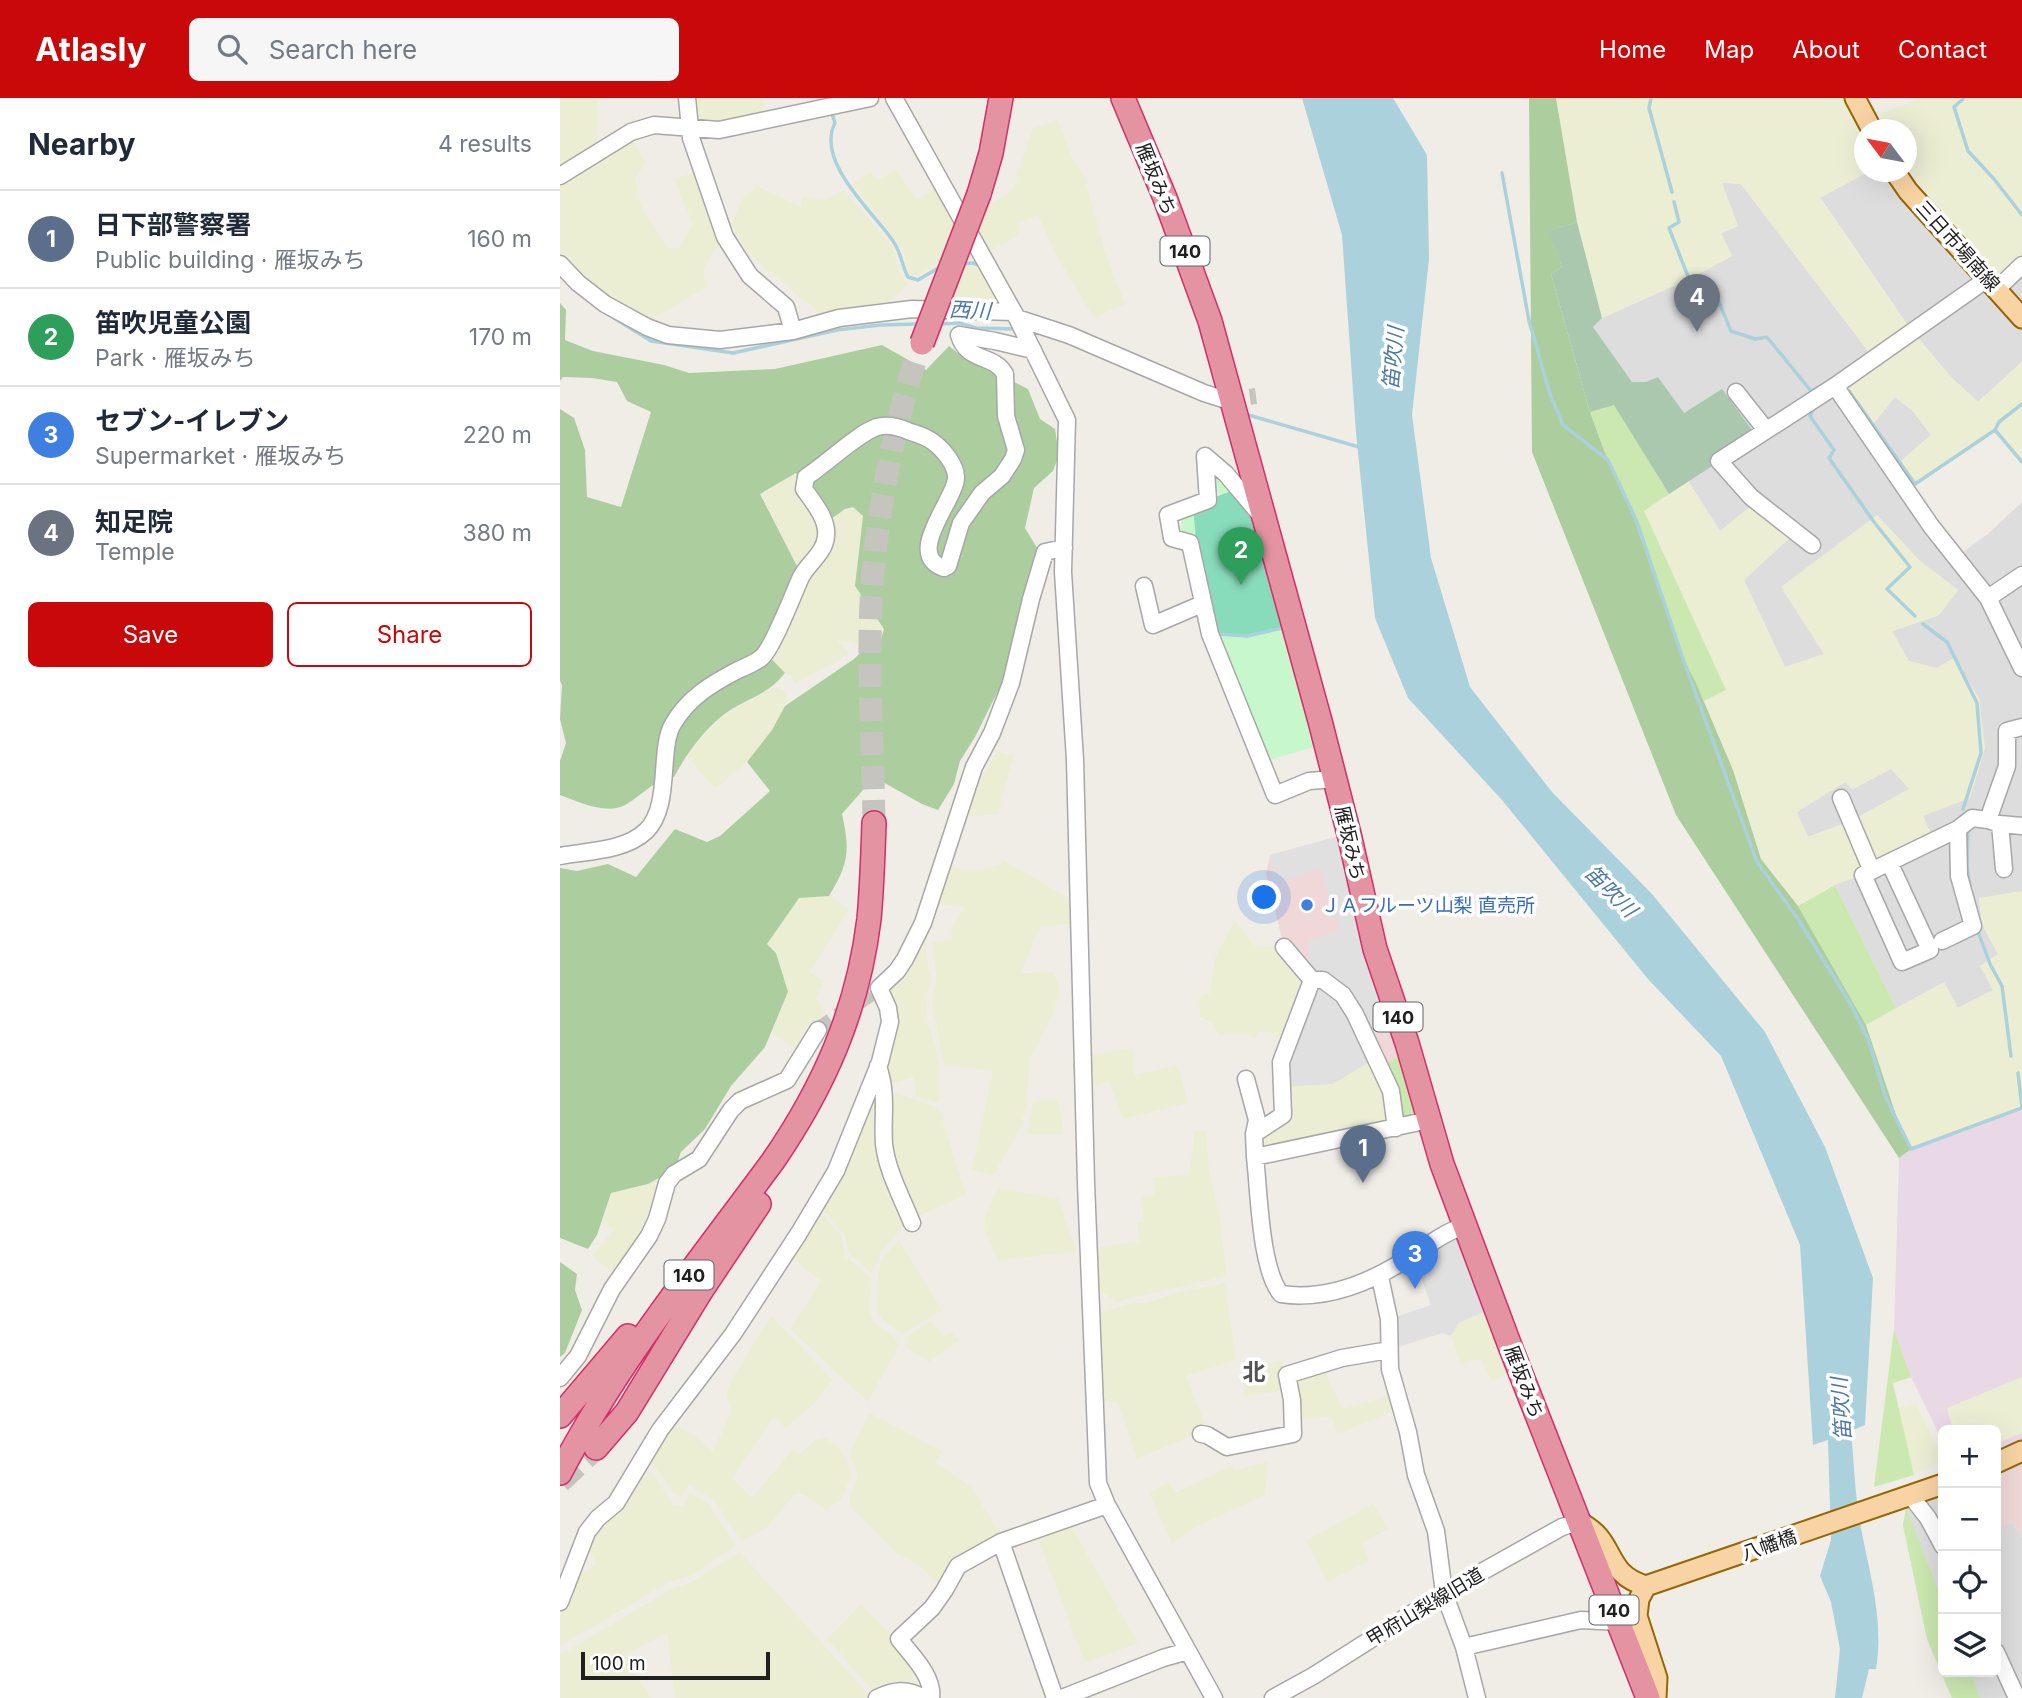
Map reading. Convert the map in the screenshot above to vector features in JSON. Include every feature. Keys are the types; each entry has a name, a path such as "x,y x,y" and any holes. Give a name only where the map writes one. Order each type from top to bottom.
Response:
{"highway":[{"path":"916,358 979,194 991,153 1001,98"},
{"name":"雁坂みち","path":"1123,98 1210,321 1230,405 1262,506 1335,779 1375,949 1407,1043 1429,1120 1464,1226 1648,1698"},
{"name":"140","path":"560,1474 596,1407 625,1363 794,1129 822,1080 847,1017 864,952 871,889 874,822"},
{"path":"596,1448 627,1412 701,1291 776,1177 800,1133 822,1080"},
{"path":"560,1416 687,1267 794,1129"}],"main road":[{"path":"1855,98 1866,119"},
{"name":"三日市場南線","path":"1902,182 2022,318"},
{"path":"2001,1460 2022,1451"},
{"name":"八幡橋","path":"1652,1585 1938,1486"},
{"path":"1579,1522 1598,1533 1623,1575 1652,1585 1639,1599 1637,1616 1657,1678 1656,1698"}],"street":[{"path":"687,98 691,138 725,237 750,276 786,307 793,331"},
{"path":"560,176 631,132 654,125 719,130 870,98"},
{"path":"894,98 1015,315 1067,420 1064,548 1075,773 1086,1183 1098,1483 1107,1505 1214,1698"},
{"path":"560,264 578,283 605,304 668,335 720,340 793,331 839,318 912,309 1015,315 1069,335 1230,405"},
{"path":"1812,545 1751,497 1719,461 2022,265"},
{"path":"560,856 625,844 646,831 654,822 664,783 669,733 673,723 693,698 707,686 762,658 803,572 825,543 827,535 822,518 804,488 806,477 865,432 886,425 904,429 927,437 946,456 956,477 954,488 933,527 930,542 933,561 944,568 948,566 961,523 982,493 1002,475 1016,450 1006,416 1005,374 995,364 962,346 959,335 1033,351"},
{"path":"1835,386 1931,526 1988,598 2022,668"},
{"path":"1736,391 1766,430"},
{"path":"1262,506 1258,512 1226,474 1205,456 1208,500 1168,515 1172,538 1190,543 1210,634 1275,795 1309,781 1335,779"},
{"path":"560,1602 587,1532 598,1518 616,1503 660,1430 733,1334 820,1199 850,1141 878,1066 890,1022 888,1008 879,988 897,971 923,923 974,767 992,733 1011,683 1045,552 1064,548"},
{"path":"1988,598 2022,575"},
{"path":"1144,586 1153,625 1202,604"},
{"path":"2004,869 1994,822 2007,765 2007,731 2022,727"},
{"path":"1841,799 1872,871"},
{"path":"1890,864 1930,950 1902,961 1863,875 1958,829 1972,818 2022,826"},
{"path":"1942,941 1973,926 1959,876 1958,829"},
{"path":"1284,947 1312,979 1323,980 1343,995 1355,1014 1391,1091 1396,1128"},
{"path":"1254,1134 1283,1115 1281,1062 1312,979"},
{"path":"560,1378 578,1356 612,1289 649,1236 657,1219 667,1183 674,1174 699,1159 731,1110 740,1101 787,1080 818,1030"},
{"path":"878,1066 885,1085 884,1143 887,1157 912,1223"},
{"path":"1246,1079 1256,1120 1255,1157 1264,1243 1275,1287 1281,1293 1298,1296 1359,1286 1380,1277 1445,1233 1464,1226"},
{"path":"1255,1157 1429,1120"},
{"path":"1380,1277 1389,1319 1390,1369 1408,1432 1416,1475 1436,1531 1444,1593 1464,1647 1477,1698"},
{"path":"1201,1434 1227,1447 1293,1434 1292,1400 1287,1375 1342,1358 1389,1350"},
{"path":"1910,1495 1928,1518 1938,1537"},
{"path":"931,1698 932,1692 925,1674 899,1639 932,1608 958,1566 1001,1542 1107,1505"},
{"name":"甲府山梨線旧道","path":"1273,1698 1313,1676 1444,1593 1562,1527 1579,1522"},
{"path":"1001,1542 1055,1698"},
{"path":"1464,1647 1581,1620 1619,1622"},
{"path":"1062,1698 1163,1658 1188,1651"},
{"path":"2001,1663 2017,1698"},
{"path":"877,1698 901,1691 915,1693 923,1698"}],"shaded area":[{"path":"1854,179 1854,182 1903,182 1997,289 2022,265 2022,362 1978,402 1952,378 1911,330 1820,197"},
{"path":"1721,182 1741,184 1874,359 1835,386 1866,433 1895,397 1913,411 1931,435 1893,468 1953,559 1988,534 2022,502 2022,891 1979,899 1982,924 1998,954 1993,990 1958,1008 1944,983 1896,1008 1835,885 1933,838 1923,816 1936,668 1908,661 1892,631 1939,615 1958,590 1920,561 1877,516 1782,587 1824,654 1785,667 1743,579 1793,535 1720,531 1688,481 1684,414 1658,377 1646,382 1632,382 1593,327 1602,318 1689,279 1732,256 1721,233 1738,226"},
{"path":"1891,769 1910,789 1851,821 1808,837 1796,812 1845,782 1853,789"},
{"path":"1336,837 1388,1026 1404,1053 1380,1067 1285,1048 1284,947 1266,874 1270,855"},
{"path":"1336,837 1388,1026 1366,1038 1376,1058 1333,1084 1282,1087 1292,1034 1312,980 1308,941 1340,930 1321,868 1275,883 1270,855"},
{"path":"2022,1108 2022,1451 2001,1461 2001,1425 1938,1425 1938,1432 1911,1377 1894,1329 1899,1158 1911,1149"},
{"path":"1457,1228 1486,1311 1459,1323 1451,1336 1442,1333 1389,1350 1389,1319 1431,1305 1412,1256"},
{"path":"2022,1451 2022,1537 2012,1522 2001,1527 2001,1461"},
{"path":"1938,1490 1938,1665 1927,1639 1903,1525 1906,1508"},
{"path":"2012,1522 2022,1537 2022,1698 1952,1698 1943,1677 2001,1677 2001,1526"}],"green space":[{"path":"560,98 602,98 598,102 597,145 560,172"},
{"path":"692,98 763,98 765,112 718,121 696,120"},
{"path":"1529,98 1556,98 1577,222 1550,231 1562,267 1551,274 1590,412 1629,505 1682,656 1733,770 1761,859 1798,906 1866,1025 1902,1133 1911,1149 1899,1158 1676,815 1532,452"},
{"path":"1556,98 1851,98 1860,119 1854,119 1854,180 1820,198 1911,330 1952,378 1978,402 2022,362 2022,462 1995,431 1915,484 1900,462 1931,435 1913,411 1895,397 1873,424 1846,385 1873,357 1741,184 1722,183 1738,226 1721,233 1732,256 1689,279 1602,318 1577,222"},
{"path":"1920,98 2022,98 2022,265 2005,281 1917,181 1917,119 1883,119 1880,114"},
{"path":"1058,120 1072,157 1084,176 1106,255 1125,304 1094,318 1056,255 1038,215 1017,224 1020,235 986,254 972,226 976,212 1013,190 1032,129"},
{"path":"632,139 646,162 635,179 642,208 668,248 679,248 693,224 674,180 698,170 721,239 703,271 707,287 644,324 622,312 560,259 560,182"},
{"path":"896,169 916,199 937,188 957,222 943,260 918,276 909,274 901,247 852,184 871,172 878,180"},
{"path":"757,186 801,207 802,197 825,200 844,190 891,244 901,275 908,284 883,308 821,314 749,255 731,225 743,198"},
{"path":"1577,222 1602,318 1593,327 1632,382 1646,382 1658,377 1684,413 1722,389 1757,437 1669,494 1614,405 1590,412 1551,274 1562,267 1549,231"},
{"path":"962,264 982,270 1002,305 950,305"},
{"path":"560,303 566,310 565,340 593,351 664,365 689,373 775,369 882,345 926,370 949,346 959,354 1028,389 1040,419 1055,429 1059,455 1053,471 1034,488 1025,528 1039,551 1020,611 1003,681 960,761 954,784 938,810 881,781 869,783 842,814 847,848 836,885 829,896 799,898 767,944 776,953 788,992 765,1047 731,1086 705,1129 681,1152 675,1169 648,1184 611,1193 597,1235 588,1249 560,1238 560,868 577,871 608,864 636,877 675,829 707,842 720,836 770,791 747,762 772,730 785,706 862,651 877,653 884,629 855,586 863,516 853,507 845,509 827,522 796,473 760,494 799,570 762,649 785,673 770,688 730,710 715,722 695,744 674,777 652,786 625,805 610,809 601,808 560,795 560,761 566,743 560,719 560,409 574,418 585,450 587,497 621,507 651,412 627,401 617,382 563,377 560,381"},
{"path":"1614,404 1669,494 1644,511 1726,690 1704,701 1682,656 1590,412"},
{"path":"1209,464 1256,517 1323,744 1267,761 1210,634 1195,535 1181,532 1182,510 1220,498"},
{"path":"796,473 820,524 821,537 799,570 760,494"},
{"path":"1688,481 1720,531 1756,502 1793,535 1744,580 1785,667 1824,654 1781,587 1877,515 1920,561 1958,590 1939,615 1892,631 1909,661 1936,668 1954,658 1979,698 1985,748 1970,798 1923,816 1933,839 1863,875 1831,886 1798,906 1761,859 1733,770 1704,701 1726,690 1644,511","holes":["1891,769 1909,789 1851,821 1808,837 1797,812 1845,782 1852,789"]},
{"path":"1236,489 1252,515 1287,626 1247,636 1210,634 1202,604 1193,506"},
{"path":"854,507 863,516 855,586 885,629 879,648 837,640 850,654 796,683 768,656 827,522 845,509"},
{"path":"774,687 786,691 785,706 772,730 747,762 715,789 686,755 722,716"},
{"path":"997,751 1014,755 998,814 966,817 982,777"},
{"path":"1002,859 1070,899 1073,924 1040,926 1021,973 1053,972 1060,988 1052,1018 1030,1058 1026,1108 1020,1129 994,1175 972,1170 993,1070 944,1066 932,1003 936,976 932,942 952,939 951,928 965,907 936,904 949,864 961,870 980,869 1001,865"},
{"path":"1835,885 1896,1008 1866,1025 1798,906"},
{"path":"2022,891 2022,1108 1911,1149 1902,1133 1866,1025 1944,982 1958,1008 1993,990 1980,966 1998,954 1982,924 1979,898"},
{"path":"829,896 849,909 810,972 824,981 817,999 825,1014 805,1027 796,1049 772,1033 788,992 766,944 799,898"},
{"path":"1235,920 1255,946 1272,947 1287,954 1303,976 1306,988 1288,1036 1259,1031 1255,1038 1244,1034 1218,1035 1213,1023 1200,1017 1199,997 1210,993 1215,958"},
{"path":"924,933 930,981 927,1018 939,1061 939,1103 916,1096 914,1077 890,1084 883,1067 888,988"},
{"path":"1133,1048 1134,1075 1178,1065 1188,1103 1123,1119 1109,1080 1089,1089 1090,1055"},
{"path":"1404,1053 1420,1119 1395,1126 1380,1067"},
{"path":"1376,1058 1395,1126 1255,1157 1254,1134 1283,1115 1282,1087"},
{"path":"877,1080 892,1188 885,1192 903,1212 907,1223 881,1251 872,1273 849,1254 844,1234 820,1208"},
{"path":"889,1090 939,1108 966,1195 914,1218 889,1153"},
{"path":"1058,1099 1064,1134 1027,1134 1033,1101"},
{"path":"1195,1131 1206,1131 1209,1170 1220,1220 1227,1276 1116,1302 1097,1288 1094,1248 1139,1241 1137,1222 1144,1222 1141,1197 1155,1195 1154,1177 1189,1175"},
{"path":"659,1178 644,1227 613,1272 592,1256 614,1229 602,1221 611,1193 648,1184"},
{"path":"998,1188 1058,1198 1076,1251 998,1261 984,1229 985,1216"},
{"path":"818,1210 841,1235 845,1256 872,1278 869,1311 873,1321 894,1337 899,1346 868,1402 790,1329 821,1281 790,1257"},
{"path":"899,1240 942,1310 902,1334 883,1320 876,1309 879,1267"},
{"path":"560,1262 577,1274 575,1290 582,1310 565,1353 560,1357"},
{"path":"1225,1283 1236,1360 1186,1376 1207,1429 1137,1459 1118,1402 1101,1402 1096,1313"},
{"path":"1486,1311 1508,1374 1491,1381 1481,1359 1461,1364 1451,1336 1459,1323"},
{"path":"771,1316 833,1380 813,1405 785,1428 774,1417 732,1478 752,1498 793,1449 799,1455 815,1440 826,1438 840,1448 851,1473 841,1501 826,1509 803,1494 795,1494 767,1527 742,1542 714,1500 689,1485 681,1496 674,1494 649,1458 673,1423 697,1437 712,1452 731,1413 726,1395 732,1379"},
{"path":"932,1321 942,1336 952,1332 959,1341 929,1362 905,1347 904,1338"},
{"path":"1894,1329 1911,1377 1893,1383 1914,1475 1874,1487"},
{"path":"1282,1360 1285,1390 1245,1396 1242,1371"},
{"path":"1323,1368 1343,1409 1390,1395 1395,1410 1338,1434 1331,1416 1298,1420 1291,1377"},
{"path":"2022,1377 2022,1433 2001,1442 2001,1425 1952,1425 1947,1408"},
{"path":"1916,1404 1938,1450 1938,1463 1914,1475 1897,1408"},
{"path":"870,1413 942,1451 935,1462 971,1487 1003,1537 944,1583 938,1583 916,1563 896,1553 851,1507 849,1498 858,1477 849,1452"},
{"path":"1268,1462 1265,1495 1196,1527 1172,1544 1149,1492 1170,1482 1175,1493 1233,1465 1234,1470"},
{"path":"651,1471 673,1505 683,1506 690,1493 709,1504 736,1546 690,1576 671,1581 560,1646 560,1618 572,1581 596,1564 587,1546 589,1534 628,1491"},
{"path":"1374,1503 1388,1529 1362,1543 1369,1561 1327,1582 1306,1541"},
{"path":"1906,1508 1938,1590 1938,1665 1927,1639 1903,1525"},
{"path":"1070,1524 1138,1643 1085,1663 1036,1534"},
{"path":"740,1552 869,1695 865,1698 675,1698 667,1633 625,1655 651,1698 560,1698 560,1655 671,1589 692,1582"},
{"path":"861,1604 892,1636 917,1671 906,1686 875,1693 827,1639"},
{"path":"1943,1677 1972,1677 1980,1698 1952,1698"}],"water":[{"name":"笛吹川","path":"1302,98 1393,98 1427,155 1429,259 1412,415 1431,558 1470,687 1552,792 1652,894 1765,1032 1825,1147 1873,1278 1865,1425 1851,1431 1857,1504 1875,1598 1878,1633 1876,1669 1869,1669 1862,1698 1835,1698 1840,1649 1831,1602 1820,1576 1831,1540 1828,1440 1813,1445 1800,1245 1721,1056 1648,979 1502,800 1408,698 1375,618 1356,433 1342,235"}],"waterway":[{"path":"1651,98 1649,108 1672,192"},
{"path":"1964,98 1954,107 1968,151 2022,215"},
{"path":"831,111 835,123 831,138 833,154 840,170 849,186 893,241 908,277 918,280 940,267"},
{"path":"1502,173 1529,321 1550,394 1563,425 1608,460 1637,522 1682,656 1757,862 1798,919 1850,1003 1868,1039 1886,1098 1911,1149 2022,1108 2018,1073"},
{"path":"1674,202 1679,222 1669,228 1689,279 1719,302 1731,331 1755,339 1767,337 1811,391 1826,383"},
{"path":"962,264 973,263 981,266"},
{"name":"西川","path":"614,318 651,341 733,353 837,330 918,324"},
{"name":"西川","path":"940,324 959,323 976,328 1016,329"},
{"name":"西川","path":"1083,349 1143,375"},
{"path":"1849,391 1915,484 1995,430 2022,462"},
{"path":"1995,430 1999,422 2022,404"},
{"path":"1814,408 1810,416 1834,450 1829,458 1910,567 1887,589 1915,616"},
{"name":"西川","path":"1245,414 1359,447"},
{"path":"1923,624 1947,642 1977,703 1981,753 1963,809"},
{"path":"1216,634 1247,636 1287,627"},
{"path":"1968,829 1967,867 1970,887"},
{"path":"1977,929 1990,964 2002,986 2011,1056"}],"tunnel":[{"path":"874,823 870,666 873,572 889,464 916,358"},
{"path":"1226,400 1256,396"},
{"path":"818,1030 879,988"},
{"path":"560,1482 596,1448"}],"place":[{"name":"知足院","path":"1697,332"},
{"name":"笛吹児童公園","path":"1241,585"},
{"name":"ＪＡフルーツ山梨 直売所","path":"1307,905"},
{"name":"日下部警察署","path":"1363,1183"},
{"name":"セブン-イレブン","path":"1415,1289"}],"district":[{"name":"北","path":"1254,1372"}]}
